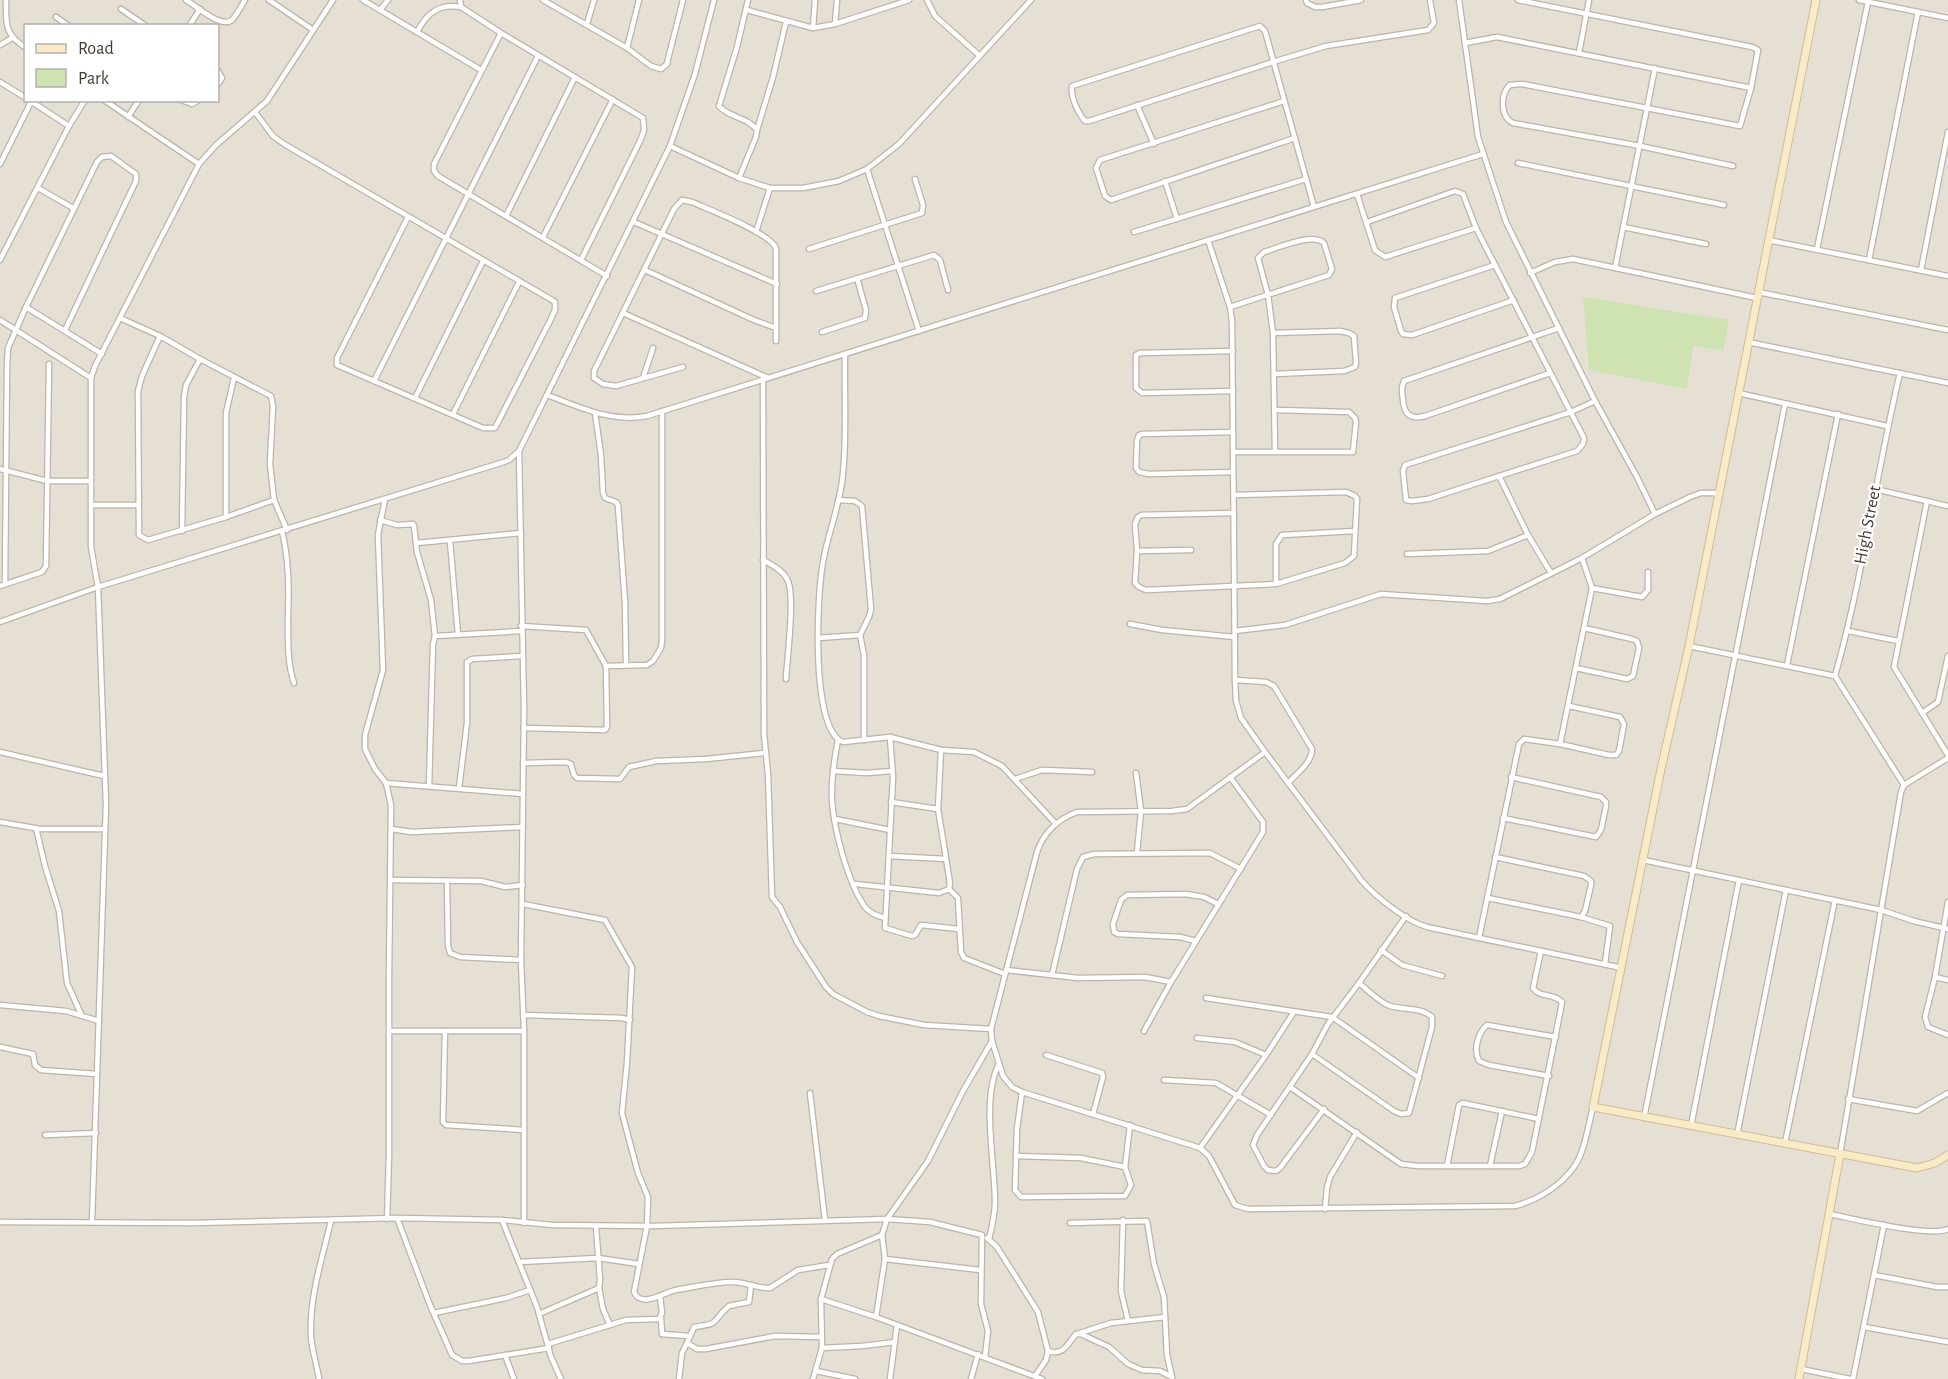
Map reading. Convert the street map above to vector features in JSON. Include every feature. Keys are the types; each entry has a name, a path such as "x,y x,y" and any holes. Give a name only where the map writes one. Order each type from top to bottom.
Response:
{"street":[{"path":"6,0 6,26 12,38 24,47"},
{"path":"186,0 218,21 227,23 232,20 245,0"},
{"path":"269,0 277,2 313,30"},
{"path":"93,1222 106,805 98,587 91,556 92,378 199,164 216,145 270,97 333,0"},
{"path":"363,0 481,70"},
{"path":"380,10 388,0"},
{"path":"460,0 462,7"},
{"path":"543,0 627,48 651,66 661,69 664,67 680,18 683,0"},
{"path":"587,24 594,0"},
{"path":"627,48 639,0"},
{"path":"0,622 98,587 509,460 519,451 670,146 695,74 714,0"},
{"path":"748,0 719,106 723,111 752,124 757,130"},
{"path":"813,28 815,0"},
{"path":"835,24 837,0"},
{"path":"747,10 813,28 835,24 909,0"},
{"path":"927,0 935,16 980,56"},
{"path":"670,146 739,178 770,188 803,188 839,181 867,169 899,144 1031,0"},
{"path":"1306,0 1310,6 1315,7 1361,0"},
{"path":"1314,207 1284,102 1273,62 1265,31 1260,26 1074,84 1071,93 1081,117 1087,122 1137,105 1273,62 1326,46 1428,30 1434,23 1431,0"},
{"path":"1459,0 1478,137 1506,222 1595,401 1655,514"},
{"path":"1518,0 1758,50 1751,88 1740,126 1522,84 1510,85 1504,93 1503,114 1513,123 1733,166"},
{"path":"1579,53 1589,0"},
{"path":"1264,752 1187,808 1172,811 1077,812 1066,816 1041,839 991,1029 992,1041 1006,1082 1022,1092 1200,1148 1209,1156 1232,1202 1238,1208 1515,1206 1556,1186 1574,1166 1593,1107 1666,742 1689,646 1816,0"},
{"path":"1859,0 1948,18"},
{"path":"1818,249 1868,2"},
{"path":"417,32 429,14 438,8 462,7 538,56 643,118 644,130 581,260"},
{"path":"121,9 143,24"},
{"path":"190,24 200,9"},
{"path":"1869,260 1918,12"},
{"path":"56,17 66,24"},
{"path":"739,178 756,136 786,22"},
{"path":"501,33 433,167 438,176 607,276"},
{"path":"1465,43 1497,37 1751,88"},
{"path":"0,45 12,38"},
{"path":"374,381 538,56"},
{"path":"1615,268 1655,68"},
{"path":"506,216 575,77"},
{"path":"0,82 24,97"},
{"path":"543,237 613,99"},
{"path":"0,164 28,102"},
{"path":"32,102 69,126"},
{"path":"0,260 69,126 85,102"},
{"path":"107,102 199,164"},
{"path":"128,117 138,102"},
{"path":"1284,102 1100,160 1096,168 1105,196 1111,200 1295,138"},
{"path":"1137,105 1154,144"},
{"path":"255,112 273,136 284,144 555,303 551,319 495,428 483,428 338,366 336,361 408,217"},
{"path":"1921,270 1948,132"},
{"path":"547,395 595,413 623,418 641,417 1483,154"},
{"path":"49,364 44,570 2,585 7,355 26,307 97,162 102,157 111,156 136,174 135,184 65,330"},
{"path":"1518,163 1724,205"},
{"path":"867,169 919,332"},
{"path":"809,249 922,213 923,205 915,179"},
{"path":"1134,232 1306,179"},
{"path":"1165,181 1177,219"},
{"path":"38,188 74,208"},
{"path":"756,232 770,188"},
{"path":"1367,222 1455,191 1463,194 1476,228 1514,300 1550,373 1571,412 1584,438 1578,451 1428,499 1406,500 1403,471 1405,465 1571,412 1595,401"},
{"path":"1357,194 1375,250 1385,257 1476,228"},
{"path":"683,367 616,386 603,384 594,378 594,371 674,209 682,200 692,202 770,239 776,248 776,341"},
{"path":"634,222 777,284"},
{"path":"1623,227 1706,244"},
{"path":"1230,307 1268,295 1329,275 1332,268 1321,240 1313,237 1260,254 1258,261 1268,295 1273,333 1275,452"},
{"path":"1208,240 1230,307 1232,321 1237,708 1264,752 1366,886 1406,916 1426,927 1622,968"},
{"path":"1768,240 1948,276"},
{"path":"816,291 934,255 940,260 948,290"},
{"path":"1530,273 1555,262 1566,260 1948,330"},
{"path":"415,398 483,261"},
{"path":"1495,265 1395,298 1394,308 1401,331 1403,334 1412,335 1514,300"},
{"path":"645,270 776,328"},
{"path":"822,332 865,318 866,310 857,278"},
{"path":"453,414 519,282"},
{"path":"26,307 102,354"},
{"path":"624,313 766,379"},
{"path":"120,318 160,336 271,396 270,464 274,500 285,530 289,647 294,683"},
{"path":"0,320 92,378"},
{"path":"1550,373 1425,416 1410,417 1404,411 1401,387 1404,381 1559,328"},
{"path":"1273,333 1340,331 1349,333 1354,336 1356,363 1354,368 1344,371 1274,374"},
{"path":"160,336 142,376 138,391 138,532 142,538 148,540 182,531 274,500"},
{"path":"1748,342 1948,383"},
{"path":"643,378 653,348"},
{"path":"1233,351 1140,352 1136,355 1135,361 1136,388 1142,393 1233,391"},
{"path":"845,354 844,471 819,588 820,687 830,730 838,740 843,742 890,737 941,750 974,752 996,762 1015,779 1056,824"},
{"path":"182,531 184,397 186,385 200,359"},
{"name":"High Street","path":"1835,676 1848,631 1887,426 1900,373"},
{"path":"226,518 226,413 234,378"},
{"path":"766,379 765,753 768,774 772,897 780,907 797,942 833,994 879,1016 924,1025 991,1029"},
{"path":"1738,393 1887,426"},
{"path":"1644,1118 1785,404"},
{"path":"1233,452 1350,454 1353,452 1356,422 1353,414 1344,411 1275,410"},
{"path":"606,666 649,664 661,648 662,411"},
{"path":"595,413 603,493 605,498 618,505 625,603 626,664"},
{"path":"1787,665 1838,414"},
{"path":"1233,432 1139,435 1136,468 1139,472 1149,474 1233,472"},
{"path":"519,451 524,728 521,960 524,1031 524,1223"},
{"path":"3,470 47,481 91,481"},
{"path":"1499,476 1528,535 1551,573"},
{"path":"1875,489 1948,506"},
{"path":"1234,495 1346,492 1355,496 1357,499 1354,556 1350,561 1276,584 1146,590 1135,583 1137,551 1135,524 1142,515 1234,513"},
{"path":"1130,624 1162,630 1235,634 1285,625 1381,594 1494,601 1582,558 1655,514 1701,493 1719,493"},
{"path":"384,499 378,536 383,670 365,735 365,749 375,769 386,783 391,799 387,1219"},
{"path":"838,500 855,501 862,506 871,609 860,635 864,655 864,740"},
{"path":"1799,1379 1840,1154 1898,802 1904,785 1948,757 1895,672 1894,663 1927,501"},
{"path":"92,505 138,505"},
{"path":"381,520 397,525 413,524 419,561 431,600 435,636 429,786"},
{"path":"1276,584 1276,544 1282,535 1355,531"},
{"path":"417,543 521,533"},
{"path":"1407,554 1488,551 1528,535"},
{"path":"450,541 458,635"},
{"path":"1137,551 1191,550"},
{"path":"1560,744 1592,588 1582,558"},
{"path":"764,560 775,566 789,583 786,679"},
{"path":"1592,588 1642,597 1648,590 1648,572"},
{"path":"435,636 521,628 586,630 606,666 607,727 605,730 524,728"},
{"path":"1576,668 1631,678 1639,648 1637,641 1632,639 1584,628"},
{"path":"1848,631 1898,641"},
{"path":"818,638 860,635"},
{"path":"1689,646 1835,676 1904,785"},
{"path":"459,788 468,712 467,662 472,659 522,656"},
{"path":"1922,713 1938,702 1948,656"},
{"path":"1235,680 1266,682 1274,686 1312,749 1311,757 1288,783"},
{"path":"1479,938 1511,777 1521,741 1560,744 1609,755 1616,755 1619,751 1623,720 1616,715 1569,706"},
{"path":"890,737 892,771 884,924 887,930 912,936 921,925 959,929"},
{"path":"838,740 833,771 832,800 842,854 864,906 873,914 885,918"},
{"path":"941,750 938,808 949,889"},
{"path":"0,752 105,776"},
{"path":"523,763 566,762 571,764 574,776 577,778 620,779 629,767 650,762 765,753"},
{"path":"1015,779 1042,770 1092,772"},
{"path":"833,771 867,773 892,771"},
{"path":"1136,773 1141,811 1137,854"},
{"path":"1144,1031 1218,904 1261,837 1263,822 1230,777"},
{"path":"1503,818 1596,837 1601,830 1606,806 1601,797 1511,777"},
{"path":"386,783 523,794"},
{"path":"891,802 938,808"},
{"path":"835,819 890,830"},
{"path":"0,822 36,828 104,830"},
{"path":"392,829 412,832 523,827"},
{"path":"36,828 59,911 67,982 81,1014"},
{"path":"1052,975 1080,861 1083,857 1094,854 1210,853 1241,869"},
{"path":"889,856 946,858"},
{"path":"1495,857 1588,878 1591,885 1585,911 1581,917"},
{"path":"1643,860 1881,910 1945,928"},
{"path":"390,880 481,881 505,887 522,885"},
{"path":"447,880 450,953 460,957 521,960"},
{"path":"1691,1126 1739,880"},
{"path":"855,884 939,893 949,889"},
{"path":"949,889 958,897 960,952 964,958 1005,972 1078,978 1145,977 1171,982"},
{"path":"1737,1135 1786,890"},
{"path":"1196,941 1180,937 1114,932 1113,924 1123,896 1133,893 1186,894 1204,897 1218,904"},
{"path":"1488,898 1581,917 1610,926 1605,964"},
{"path":"1785,1143 1835,900"},
{"path":"1948,902 1945,928 1925,1020 1928,1027 1948,1035"},
{"path":"523,904 608,921 632,966 622,1113 638,1173 647,1190 647,1226 634,1292 636,1296 644,1300 678,1290 730,1282 770,1288 798,1270 829,1265"},
{"path":"1324,1109 1284,1164 1276,1171 1268,1170 1253,1145 1257,1135 1312,1054 1332,1017 1406,916"},
{"path":"1381,950 1402,965 1442,976"},
{"path":"1290,1087 1401,1164 1519,1166 1525,1164 1532,1152 1562,1002 1559,998 1535,992 1533,988 1540,951"},
{"path":"1935,977 1948,980"},
{"path":"1312,1054 1394,1112 1409,1113 1432,1027 1432,1017 1424,1012 1391,1006 1382,1002 1359,983"},
{"path":"1206,998 1332,1017 1419,1078"},
{"path":"0,1005 37,1007 81,1014 99,1022"},
{"path":"1200,1148 1294,1012"},
{"path":"523,1015 630,1020"},
{"path":"1549,1076 1489,1065 1479,1061 1476,1050 1483,1029 1487,1025 1556,1037"},
{"path":"390,1031 524,1031"},
{"path":"445,1031 442,1113 444,1124 524,1130"},
{"path":"1197,1038 1235,1042 1266,1054"},
{"path":"876,1317 885,1259 882,1235 887,1219 928,1161 963,1091 992,1041"},
{"path":"0,1047 33,1054 35,1065 41,1070 98,1074"},
{"path":"1046,1055 1102,1073 1103,1077 1093,1114"},
{"path":"989,1239 994,1210 991,1085 999,1064"},
{"path":"1164,1080 1209,1081 1221,1084 1271,1116"},
{"path":"1022,1092 1017,1129 1015,1190 1017,1195 1026,1198 1125,1196 1131,1185 1125,1167 1130,1125"},
{"path":"810,1093 825,1220"},
{"path":"1848,1099 1917,1111 1948,1093"},
{"path":"1447,1166 1459,1105 1468,1103 1539,1119"},
{"path":"1593,1107 1917,1168 1935,1163 1948,1155"},
{"path":"1490,1166 1502,1111"},
{"path":"1325,1209 1326,1188 1330,1177 1357,1132"},
{"path":"45,1135 96,1133"},
{"path":"1016,1156 1081,1158 1125,1167"},
{"path":"1829,1214 1884,1225 1938,1232 1948,1228"},
{"path":"397,1218 434,1313 452,1355 457,1358 469,1361 505,1355 548,1346 632,1319 657,1320 661,1318"},
{"path":"0,1222 194,1223 397,1218 502,1220 596,1226 706,1226 788,1220 887,1219 930,1222 982,1235 997,1246 1032,1299 1044,1332 1048,1351 1046,1360 1035,1376"},
{"path":"502,1220 520,1262 561,1379"},
{"path":"1123,1220 1121,1291 1128,1321"},
{"path":"1070,1222 1123,1220 1147,1222 1154,1264 1164,1297 1167,1355 1173,1378"},
{"path":"319,1379 312,1345 311,1326 317,1278 331,1221"},
{"path":"1801,1369 1852,1379 1884,1225"},
{"path":"596,1226 599,1288 603,1309 610,1325"},
{"path":"813,1379 822,1348 821,1299 832,1258 882,1235"},
{"path":"982,1235 981,1304 988,1331 985,1357"},
{"path":"520,1262 598,1258 639,1264"},
{"path":"885,1259 980,1270"},
{"path":"1874,1275 1948,1287"},
{"path":"679,1379 682,1353 694,1327 712,1325 729,1306 749,1302 751,1285"},
{"path":"539,1314 599,1288"},
{"path":"434,1313 506,1298 530,1290"},
{"path":"660,1296 662,1334 689,1336"},
{"path":"821,1299 1042,1379"},
{"path":"1048,1351 1054,1353 1064,1350 1076,1334 1105,1325 1165,1317"},
{"path":"890,1379 897,1325"},
{"path":"1864,1327 1948,1342"},
{"path":"1076,1334 1086,1336 1098,1344 1109,1347 1119,1359 1135,1368 1160,1371 1173,1378"},
{"path":"687,1343 697,1349 706,1349 783,1335 822,1337"},
{"path":"822,1348 895,1342"},
{"path":"971,1379 978,1354"},
{"path":"505,1355 514,1379"},
{"path":"816,1371 855,1379"}],"shaded area":[{"path":"0,0 1948,0 1948,1379 0,1379"}],"green space":[{"path":"1583,297 1729,320 1723,351 1693,346 1687,389 1589,370"}]}
